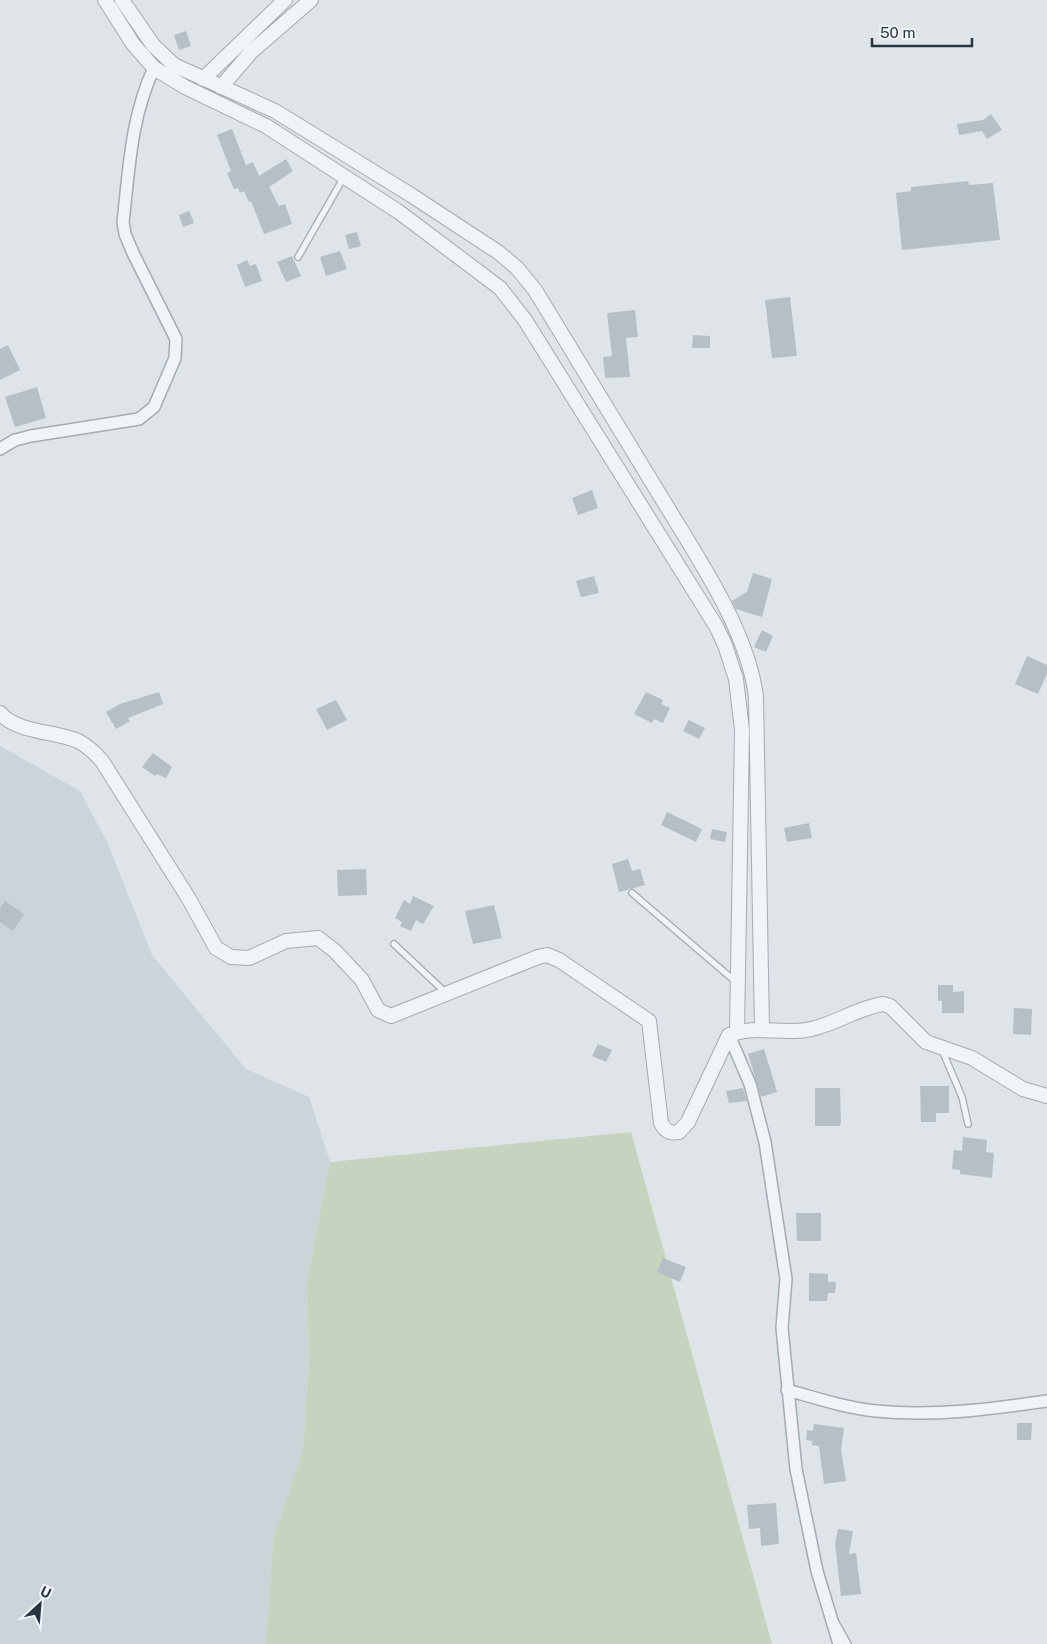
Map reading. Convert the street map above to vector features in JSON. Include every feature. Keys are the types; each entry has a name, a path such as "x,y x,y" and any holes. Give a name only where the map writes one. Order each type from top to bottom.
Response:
{"street":[{"path":"0,713 22,725 78,741 92,750 102,761 189,899 211,942 223,954 239,959 249,958 286,941 318,938 352,968 362,980 378,1010 386,1015 397,1014 547,955 559,960 649,1020 661,1123 664,1129 669,1132 679,1132 688,1122 733,1033 739,985 742,730 737,686 725,645 684,573 510,299 479,272 399,212 344,176 266,126 185,87 154,68 133,44 106,0"},
{"path":"122,0 145,35 163,57 174,65 275,111 411,195 498,252 517,268 535,290 702,566 748,657 756,697 762,1029"},
{"path":"203,79 285,0"},
{"path":"221,87 251,52 311,0"},
{"path":"1,446 31,436 139,419 154,407 175,358 176,339 133,253 125,234 123,222 136,120 142,94 154,68"},
{"path":"399,212 411,195"},
{"path":"733,1033 762,1029 806,1030 832,1023 874,1006 887,1004 922,1040 972,1058 1023,1089 1047,1096"},
{"path":"733,1033 750,1084 765,1142 786,1279 782,1328 786,1390 796,1468 817,1571 839,1644"},
{"path":"786,1390 874,1411 900,1412 999,1408 1047,1400"}],"lane":[{"path":"298,257 344,176"},
{"path":"632,893 739,985"},
{"path":"394,944 448,994"},
{"path":"941,1048 962,1097 968,1124"},
{"path":"829,1614 839,1626 848,1644"}],"shaded area":[{"path":"0,746 80,791 108,844 152,955 246,1069 309,1097 330,1162 307,1281 309,1366 303,1449 273,1541 266,1644 0,1644"}],"green space":[{"path":"631,1132 772,1644 266,1644 273,1541 303,1449 309,1366 307,1281 330,1162"}],"building":[{"path":"186,31 191,46 179,50 174,35"},
{"path":"991,114 1002,130 987,139 982,131 959,135 957,124 983,120"},
{"path":"232,129 246,165 253,162 259,176 286,159 293,171 269,187 279,206 285,204 292,224 264,234 251,201 249,202 244,191 240,193 238,188 234,189 227,173 231,171 217,135"},
{"path":"968,181 969,185 993,183 1000,240 902,250 896,193 911,191 911,187"},
{"path":"189,211 194,223 183,227 179,215"},
{"path":"357,232 361,246 349,249 345,235"},
{"path":"340,251 347,269 326,276 320,257"},
{"path":"292,256 301,276 286,282 277,262"},
{"path":"247,260 250,266 256,264 262,281 245,287 237,265"},
{"path":"790,297 797,356 772,358 765,300"},
{"path":"635,310 638,337 626,338 630,377 605,378 603,357 612,356 607,313"},
{"path":"693,335 710,336 710,348 692,348"},
{"path":"8,345 20,370 0,380 0,349"},
{"path":"37,387 46,418 15,427 5,397"},
{"path":"592,490 598,508 578,515 572,498"},
{"path":"753,573 772,579 762,617 736,609 732,601 747,592"},
{"path":"594,576 599,593 581,597 576,581"},
{"path":"762,630 773,636 766,652 754,647"},
{"path":"1027,656 1047,665 1047,674 1038,694 1015,684"},
{"path":"159,692 163,704 128,718 130,721 116,729 106,712 120,704"},
{"path":"646,692 663,700 661,704 670,708 663,723 654,719 652,723 634,714"},
{"path":"336,700 347,720 327,730 316,709"},
{"path":"689,720 705,728 699,739 683,731"},
{"path":"153,753 172,767 166,778 157,774 155,776 142,767"},
{"path":"667,812 702,829 696,842 661,825"},
{"path":"809,823 812,838 787,842 784,828"},
{"path":"712,829 727,832 725,842 710,839"},
{"path":"628,859 632,871 640,869 645,885 619,892 612,864"},
{"path":"366,869 367,895 338,896 337,870"},
{"path":"413,896 434,906 423,924 416,920 411,931 400,926 402,922 395,918 404,900 410,904"},
{"path":"5,901 24,914 13,931 0,922 0,908"},
{"path":"494,905 502,938 473,944 465,911"},
{"path":"938,985 953,985 953,992 964,991 964,1013 942,1013 942,1001 938,1001"},
{"path":"1014,1008 1032,1009 1031,1035 1013,1034"},
{"path":"598,1044 612,1050 606,1062 592,1056"},
{"path":"764,1049 777,1092 761,1097 748,1054"},
{"path":"920,1086 949,1086 949,1113 936,1113 936,1122 921,1122"},
{"path":"743,1088 747,1101 729,1103 726,1091"},
{"path":"815,1088 840,1088 841,1123 839,1126 815,1126"},
{"path":"963,1137 987,1140 986,1152 994,1153 992,1178 960,1174 960,1170 952,1169 954,1150 962,1151"},
{"path":"796,1213 821,1213 821,1241 797,1241"},
{"path":"663,1258 686,1267 680,1282 657,1272"},
{"path":"809,1273 828,1274 828,1282 836,1282 835,1293 828,1293 827,1301 809,1301"},
{"path":"1017,1423 1032,1423 1031,1440 1017,1440"},
{"path":"814,1424 844,1428 841,1450 846,1481 824,1484 819,1446 812,1445 812,1441 806,1440 807,1430 813,1431"},
{"path":"776,1503 779,1544 761,1546 760,1528 749,1529 747,1505"},
{"path":"838,1529 853,1531 849,1554 856,1553 861,1594 841,1596 835,1544"}]}
